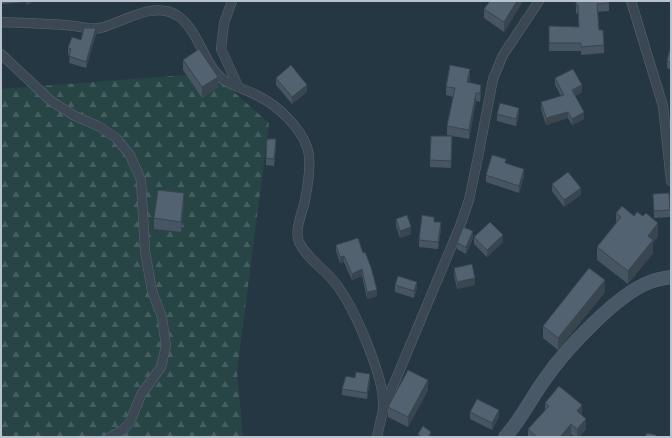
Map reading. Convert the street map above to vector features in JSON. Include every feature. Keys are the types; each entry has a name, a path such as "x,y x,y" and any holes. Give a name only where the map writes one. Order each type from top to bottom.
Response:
{"main road":[{"path":"505,437 519,419 537,389 555,366 591,328 633,291 650,282 671,277"}],"street":[{"path":"232,1 224,23 221,49 238,86"},
{"path":"377,437 383,410 460,226 469,200 493,78 503,55 538,1"},
{"path":"631,1 663,106 671,181"},
{"path":"1,22 75,26 89,29 99,28 152,9 168,11 177,15 188,24 220,77 230,84 238,86 262,98 280,112 293,125 305,142 308,164 306,197 298,231 299,241 314,263 335,282 350,305 382,391 383,410"},
{"path":"1,54 52,102 75,116 100,127 116,138 130,155 142,180 145,251 152,291 162,317 166,346 161,367 141,395 130,422 123,430 110,437"}],"green space":[{"path":"212,73 269,123 237,372 243,437 1,437 1,89"}],"building":[{"path":"490,1 517,1 504,22 484,9"},
{"path":"576,1 609,1 609,3 597,4 599,30 603,30 604,45 581,47 581,43 549,43 549,26 579,27 578,5 576,5"},
{"path":"84,28 96,28 86,62 69,56 71,49 68,48 72,37 81,40"},
{"path":"671,45 671,63 667,61"},
{"path":"199,49 218,77 202,87 183,60"},
{"path":"291,65 307,85 292,97 276,78"},
{"path":"450,65 470,69 467,82 481,85 480,93 476,93 469,130 447,126 455,88 446,87"},
{"path":"573,69 582,85 572,90 584,112 572,119 568,112 546,118 541,102 564,95 555,78"},
{"path":"500,103 519,108 516,119 497,114"},
{"path":"431,136 452,136 451,161 430,160"},
{"path":"267,139 276,139 274,159 266,158"},
{"path":"492,155 506,159 505,163 524,169 519,186 486,175"},
{"path":"568,172 581,188 564,200 552,184"},
{"path":"158,190 184,193 181,222 154,218"},
{"path":"669,193 670,210 654,211 653,194"},
{"path":"622,206 634,216 637,212 643,216 646,213 658,223 648,236 653,240 628,271 597,247 621,217 616,213"},
{"path":"407,215 411,227 400,231 396,219"},
{"path":"422,215 434,217 434,222 441,222 438,242 419,240"},
{"path":"490,222 503,235 487,250 474,237"},
{"path":"463,227 473,231 466,247 457,243"},
{"path":"358,238 363,253 365,252 371,267 377,290 367,292 362,269 352,274 344,256 340,257 336,245"},
{"path":"472,264 475,278 457,282 454,268"},
{"path":"589,268 605,280 558,338 543,326"},
{"path":"398,276 417,282 414,291 395,285"},
{"path":"408,370 428,380 408,417 388,407"},
{"path":"356,372 370,374 367,393 342,389 346,376 355,378"},
{"path":"559,386 582,405 577,411 586,419 577,429 571,424 560,437 537,437 528,429 549,406 545,403"},
{"path":"477,399 499,410 492,423 470,412"},
{"path":"423,426 431,432 428,437 422,437 418,434"},
{"path":"647,433 656,435 655,437 645,437"}]}
